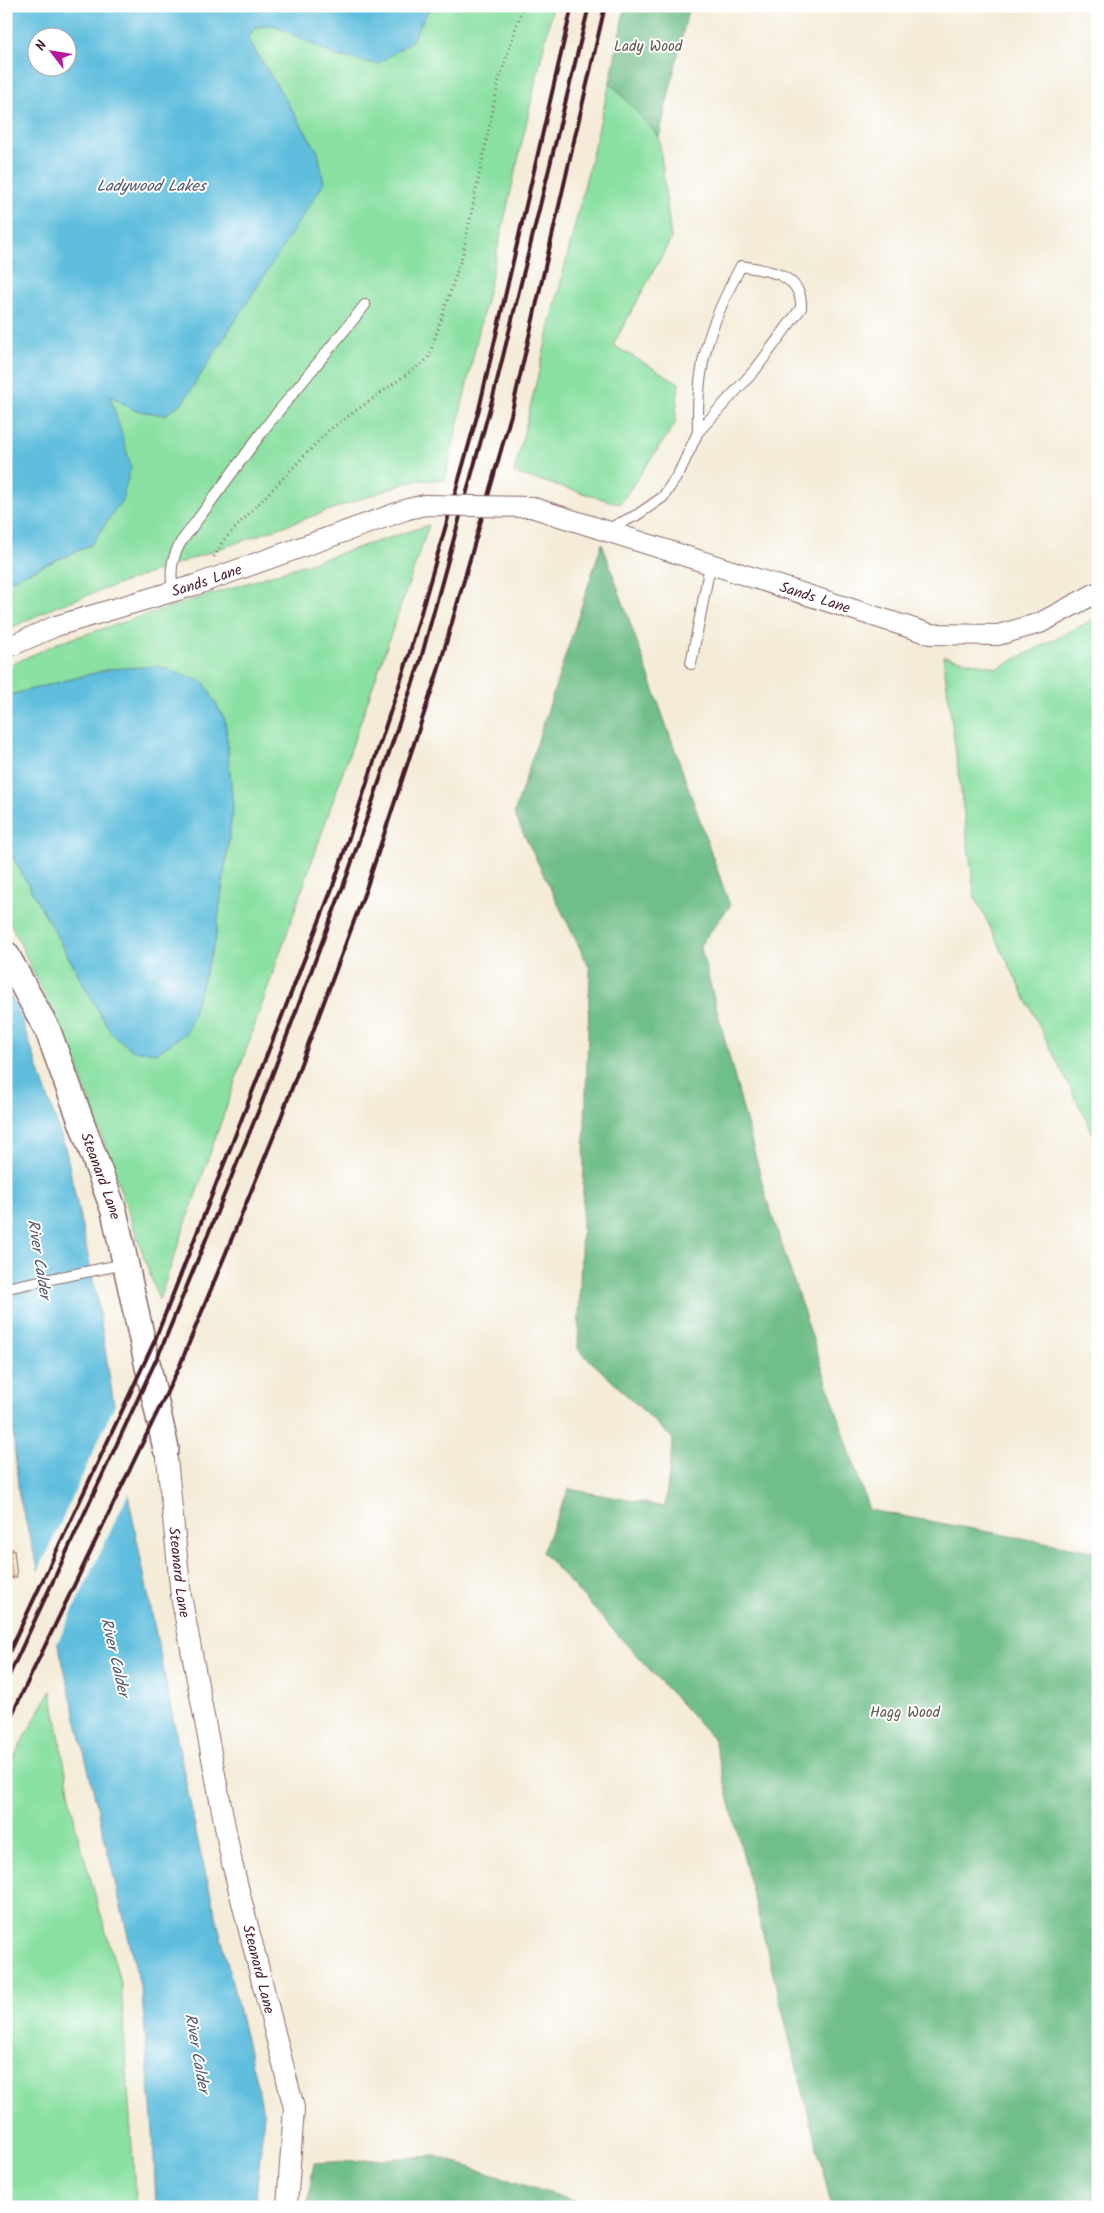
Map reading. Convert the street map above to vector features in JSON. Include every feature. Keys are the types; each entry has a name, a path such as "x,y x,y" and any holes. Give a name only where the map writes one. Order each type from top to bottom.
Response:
{"street":[{"name":"Sands Lane","path":"6,648 56,626 195,585 425,504 531,507 603,532 930,634 998,635 1040,623 1098,592"},
{"name":"Steanard Lane","path":"6,954 48,1031 114,1211 118,1265 166,1449 181,1596 232,1863 294,2108 287,2207"}],"lane":[{"path":"603,532 637,515 663,497 680,473 698,432 755,370 800,308 801,297 793,281 767,270 741,266 709,335 699,374 698,432"},
{"path":"173,592 172,560 181,542 268,424 365,305"},
{"path":"691,664 710,566"},
{"path":"6,1288 118,1265"}],"path":[{"path":"195,585 223,542 330,430 428,359 463,253 499,80 523,6"}],"green space":[{"path":"427,6 553,6 445,480 415,480 57,606 6,630 6,582 91,545 110,395 134,410 318,152 248,39 255,27 274,25 337,56 428,11"},
{"name":"Lady Wood","path":"625,6 689,6 659,137 610,82"},
{"path":"610,82 659,137 671,239 613,345 679,383 675,424 620,504 514,473"},
{"path":"429,525 159,1300 75,1060 6,914 6,845 111,1033 215,941 233,808 225,720 110,669 6,696 6,667 58,643"},
{"name":"Hagg Wood","path":"602,543 730,906 700,945 766,1197 869,1510 1098,1552 1098,2207 832,2207 714,1740 542,1552 569,1489 665,1507 673,1439 578,1349 590,969 514,814"},
{"path":"1098,617 1098,1143 975,897 943,656 998,668"},
{"path":"51,1690 76,1829 121,1984 136,2207 6,2207 6,1771"},
{"path":"435,2156 592,2207 307,2207 314,2163"}],"water":[{"name":"Ladywood Lakes","path":"6,6 427,6 428,11 411,42 377,64 337,56 274,25 255,27 248,39 318,152 324,183 183,402 165,415 134,410 110,395 131,466 122,500 91,545 6,582"},
{"path":"157,666 204,682 225,720 233,808 215,941 187,1032 157,1053 132,1050 111,1033 6,845 6,696 110,669"},
{"name":"River Calder","path":"6,988 18,1009 66,1151 97,1299 130,1505 198,1842 264,2114 255,2207 156,2207 153,2132 142,1995 62,1659 19,1496 6,1356"}],"pier":[{"path":"116,1402 130,1490 56,1646 37,1574"}],"building":[{"path":"14,1550 17,1577 6,1578 6,1551"}],"railway":[{"path":"6,1659 155,1340 333,886 409,655 479,409 572,6"},
{"path":"6,1682 162,1347 262,1102 348,873 420,662 494,393 589,6"},
{"path":"6,1727 180,1365 277,1128 366,889 439,668 511,415 605,6"}]}
